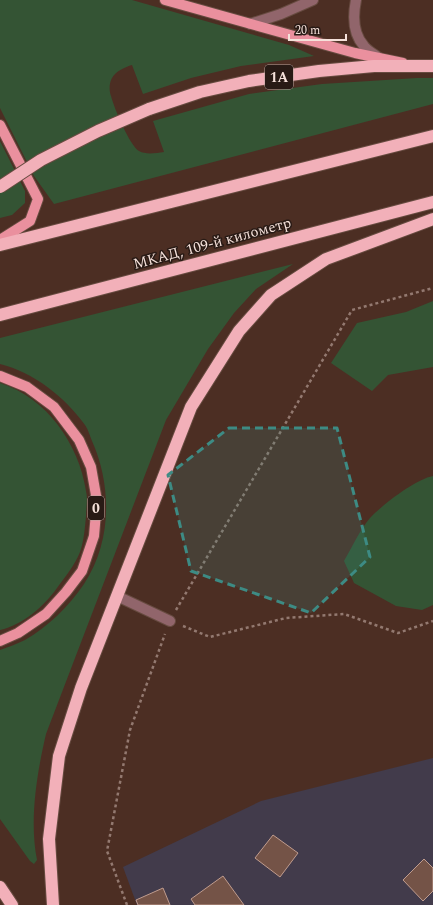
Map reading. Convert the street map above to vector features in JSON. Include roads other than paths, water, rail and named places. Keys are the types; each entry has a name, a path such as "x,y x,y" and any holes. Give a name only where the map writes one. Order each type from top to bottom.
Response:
{"highway":[{"path":"413,65 433,66"},
{"name":"1A","path":"0,187 41,160 98,131 149,109 200,92 248,81 326,70 374,66 413,65"},
{"path":"0,245 433,136"},
{"name":"МКАД, 109-й километр","path":"0,315 433,202"},
{"path":"54,905 49,839 59,756 81,688 190,407 239,330 271,295 326,260 433,219"},
{"path":"0,887 12,905"}],"main road":[{"path":"165,0 354,53 413,65"},
{"path":"0,125 38,199 30,221 0,240"},
{"name":"0","path":"0,376 27,387 54,407 79,440 91,467 97,501 94,536 82,571 66,592 46,614 18,634 0,641"}],"lane":[{"path":"250,24 281,14 313,0"},
{"path":"356,0 354,10 356,33 363,46 379,58"},
{"path":"117,596 170,621"}]}
